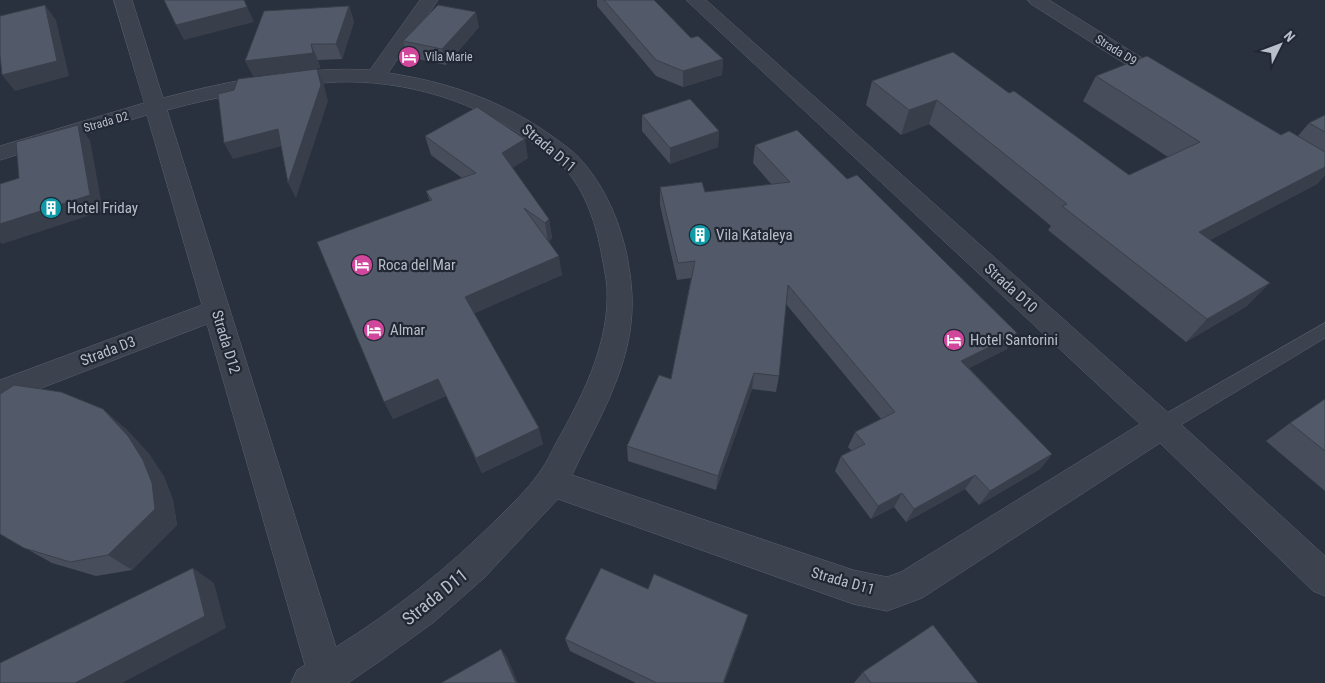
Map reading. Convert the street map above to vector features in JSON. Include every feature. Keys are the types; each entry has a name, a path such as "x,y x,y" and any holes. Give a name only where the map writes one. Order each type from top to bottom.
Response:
{"street":[{"name":"Strada D12","path":"123,0 216,310 322,680"},
{"path":"374,77 429,0"},
{"name":"Strada D10","path":"695,0 1162,426 1325,579"},
{"name":"Strada D9","path":"1037,0 1182,92"},
{"name":"Strada D11","path":"155,108 210,92 252,84 331,76 374,77 438,90 473,101 508,117 537,134 574,166 599,203 613,245 620,291 615,341 591,409 552,482 494,546 456,582 400,626 322,680"},
{"name":"Strada D2","path":"0,153 155,108"},
{"name":"Strada D3","path":"0,392 216,310"},
{"name":"Strada D11","path":"552,482 853,587 886,594 910,586 1162,426"}],"lane":[{"path":"1162,426 1325,330"}],"building":[{"path":"164,0 244,0 247,7 176,25"},
{"path":"604,0 654,0 691,38 698,36 723,59 683,71 656,60"},
{"path":"45,5 57,61 2,75 0,16"},
{"path":"438,5 476,12 442,49 403,41"},
{"path":"349,6 336,44 311,44 313,53 245,61 264,11"},
{"path":"953,52 1009,93 1014,91 1129,175 1200,142 1096,76 1147,56 1281,135 1289,131 1325,152 1325,167 1199,232 1270,283 1207,319 1062,206 1067,204 937,100 909,110 872,81"},
{"path":"317,69 321,85 288,183 278,129 224,143 218,94 234,90 238,79"},
{"path":"690,99 719,131 670,148 642,115"},
{"path":"477,107 525,139 502,153 549,219 545,223 524,208 559,256 465,297 539,428 476,458 438,379 384,402 317,242 432,200 426,191 476,173 425,136"},
{"path":"1325,115 1325,132 1309,123"},
{"path":"78,125 90,195 0,224 0,184 19,178 16,142"},
{"path":"797,130 847,179 857,175 1017,333 961,361 1052,454 990,491 975,475 914,509 902,493 878,506 841,456 865,444 855,432 895,412 788,285 779,376 754,373 718,476 627,446 659,375 671,379 695,261 678,263 660,187 702,182 705,192 790,182 755,145"},
{"path":"14,385 61,392 103,409 128,436 143,460 152,483 155,509 108,555 70,562 24,548 0,534 0,394"},
{"path":"1325,399 1325,451 1290,423"},
{"path":"193,568 205,616 75,683 0,683 0,663"},
{"path":"601,568 648,589 654,574 748,615 723,683 657,683 565,639"},
{"path":"933,625 978,683 871,683 863,672"},
{"path":"501,649 516,683 441,683"}],"place":[{"name":"Vila Marie","path":"409,57"},
{"name":"Hotel Friday","path":"51,208"},
{"name":"Vila Kataleya","path":"700,235"},
{"name":"Roca del Mar","path":"362,265"},
{"name":"Almar","path":"374,330"},
{"name":"Hotel Santorini","path":"954,340"}]}
